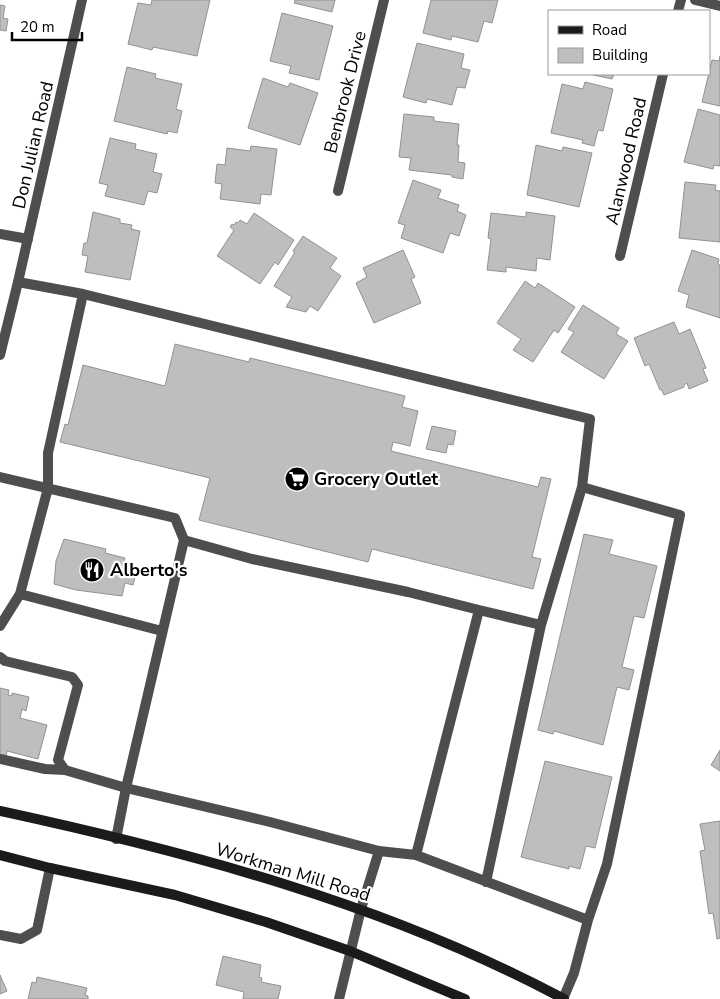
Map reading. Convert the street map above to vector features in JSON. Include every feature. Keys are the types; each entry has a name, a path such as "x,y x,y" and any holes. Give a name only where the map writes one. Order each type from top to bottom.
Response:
{"main road":[{"name":"Workman Mill Road","path":"0,811 176,853 271,879 361,909 435,937 478,956 564,999"},
{"path":"0,855 50,868 175,895 266,922 350,952 465,999"}],"street":[{"name":"Don Julian Road","path":"0,355 82,0"},
{"name":"Benbrook Drive","path":"338,191 384,0"},
{"path":"695,0 720,6"},
{"name":"Alanwood Road","path":"620,256 663,75"},
{"path":"0,234 28,239"},
{"path":"18,282 83,294 590,419 582,486 541,625 486,882"},
{"path":"0,626 20,594 48,488 48,453 83,294"},
{"path":"0,477 175,518 184,540 126,788 116,839"},
{"path":"564,999 574,973 588,920 607,864 680,515 582,486"},
{"path":"184,540 252,559 391,588 541,625"},
{"path":"20,594 162,631"},
{"path":"416,855 479,610"},
{"path":"0,657 5,661 72,676 78,685 58,760 65,770"},
{"path":"0,759 45,769 65,770 126,788 270,822 379,851 416,855 588,920"},
{"path":"339,999 361,909 379,851"},
{"path":"0,935 21,939 37,930 50,868"}],"building":[{"path":"152,0 210,0 197,56 153,47 152,50 128,44 138,3 151,5"},
{"path":"295,0 335,0 332,12 294,3"},
{"path":"431,0 498,0 492,23 484,21 478,42 452,36 451,40 423,33"},
{"path":"0,5 5,6 3,18 8,19 6,31 0,30"},
{"path":"282,13 333,26 319,80 289,73 291,66 270,61"},
{"path":"417,43 464,54 461,68 470,70 465,88 457,87 452,105 427,99 426,103 403,97"},
{"path":"720,56 720,106 702,102 708,75 710,75 712,60 719,61"},
{"path":"127,67 156,74 155,78 182,84 176,109 182,111 177,133 168,131 167,134 114,121"},
{"path":"594,75 614,75 612,79"},
{"path":"263,78 288,87 290,83 318,93 300,145 248,128"},
{"path":"585,82 613,89 603,131 598,130 594,146 582,143 583,140 551,133 562,84 583,89"},
{"path":"698,109 720,115 720,166 714,165 713,169 684,162"},
{"path":"404,114 434,117 434,121 459,124 458,162 465,163 463,179 452,177 452,175 409,170 411,158 399,157"},
{"path":"110,138 136,144 135,149 157,154 153,172 162,174 157,193 148,191 144,205 105,196 108,185 99,183"},
{"path":"536,145 562,151 563,147 592,153 579,207 527,195"},
{"path":"251,146 277,149 271,195 261,194 260,204 220,199 222,184 215,183 217,164 225,165 227,148 250,151"},
{"path":"413,180 441,190 438,198 459,205 457,211 466,215 459,236 450,233 443,253 401,238 405,225 398,223"},
{"path":"685,182 716,185 715,190 720,191 720,242 679,238"},
{"path":"93,212 120,219 120,223 132,225 131,229 140,231 130,280 85,272 88,256 82,255 84,243 87,243"},
{"path":"526,212 555,216 550,260 537,258 536,271 506,267 506,272 487,270 491,239 488,238 491,213 526,217"},
{"path":"254,213 294,240 278,265 275,262 260,284 217,256 234,230 230,227 232,224 238,223 240,220 247,224"},
{"path":"303,236 337,258 330,268 341,276 318,311 310,306 306,312 286,307 292,297 274,286"},
{"path":"403,250 415,277 411,279 421,303 374,323 356,283 367,277 363,268"},
{"path":"692,250 719,259 720,318 686,307 689,295 678,291"},
{"path":"525,281 535,288 538,283 575,307 558,333 554,330 533,362 513,350 521,339 497,323"},
{"path":"583,305 619,328 616,334 628,341 604,379 561,352 574,332 568,329"},
{"path":"674,322 679,334 690,329 706,368 703,369 708,381 689,389 687,383 684,387 664,395 649,364 645,366 634,338"},
{"path":"175,344 249,362 250,358 405,396 402,407 418,411 410,446 393,442 391,451 538,487 541,477 551,479 532,557 541,559 533,589 372,549 368,562 199,520 210,478 60,442 65,424 68,425 83,365 165,386"},
{"path":"432,426 456,431 453,445 448,444 446,453 426,449"},
{"path":"584,534 613,540 609,554 657,566 644,618 634,616 622,667 634,670 629,690 617,687 603,745 554,731 553,734 538,730"},
{"path":"64,539 106,549 105,553 125,558 124,562 128,563 127,568 137,570 133,585 125,583 122,596 76,590 54,584 56,561"},
{"path":"0,688 9,690 8,695 12,696 12,693 29,697 26,711 22,709 20,718 47,725 38,759 7,751 6,756 0,758"},
{"path":"720,750 720,771 711,765"},
{"path":"545,761 612,777 595,848 586,846 580,869 569,866 569,869 521,857"},
{"path":"720,821 720,938 717,939 713,913 709,914 700,851 705,850 700,824"},
{"path":"223,956 261,965 259,977 262,978 261,982 281,986 278,999 243,999 244,992 216,985"},
{"path":"0,975 7,991 0,994"},
{"path":"37,977 87,988 85,995 88,996 88,999 28,999 32,982 36,983"}],"place":[{"name":"Grocery Outlet","path":"297,479"},
{"name":"Alberto's","path":"92,570"}]}
